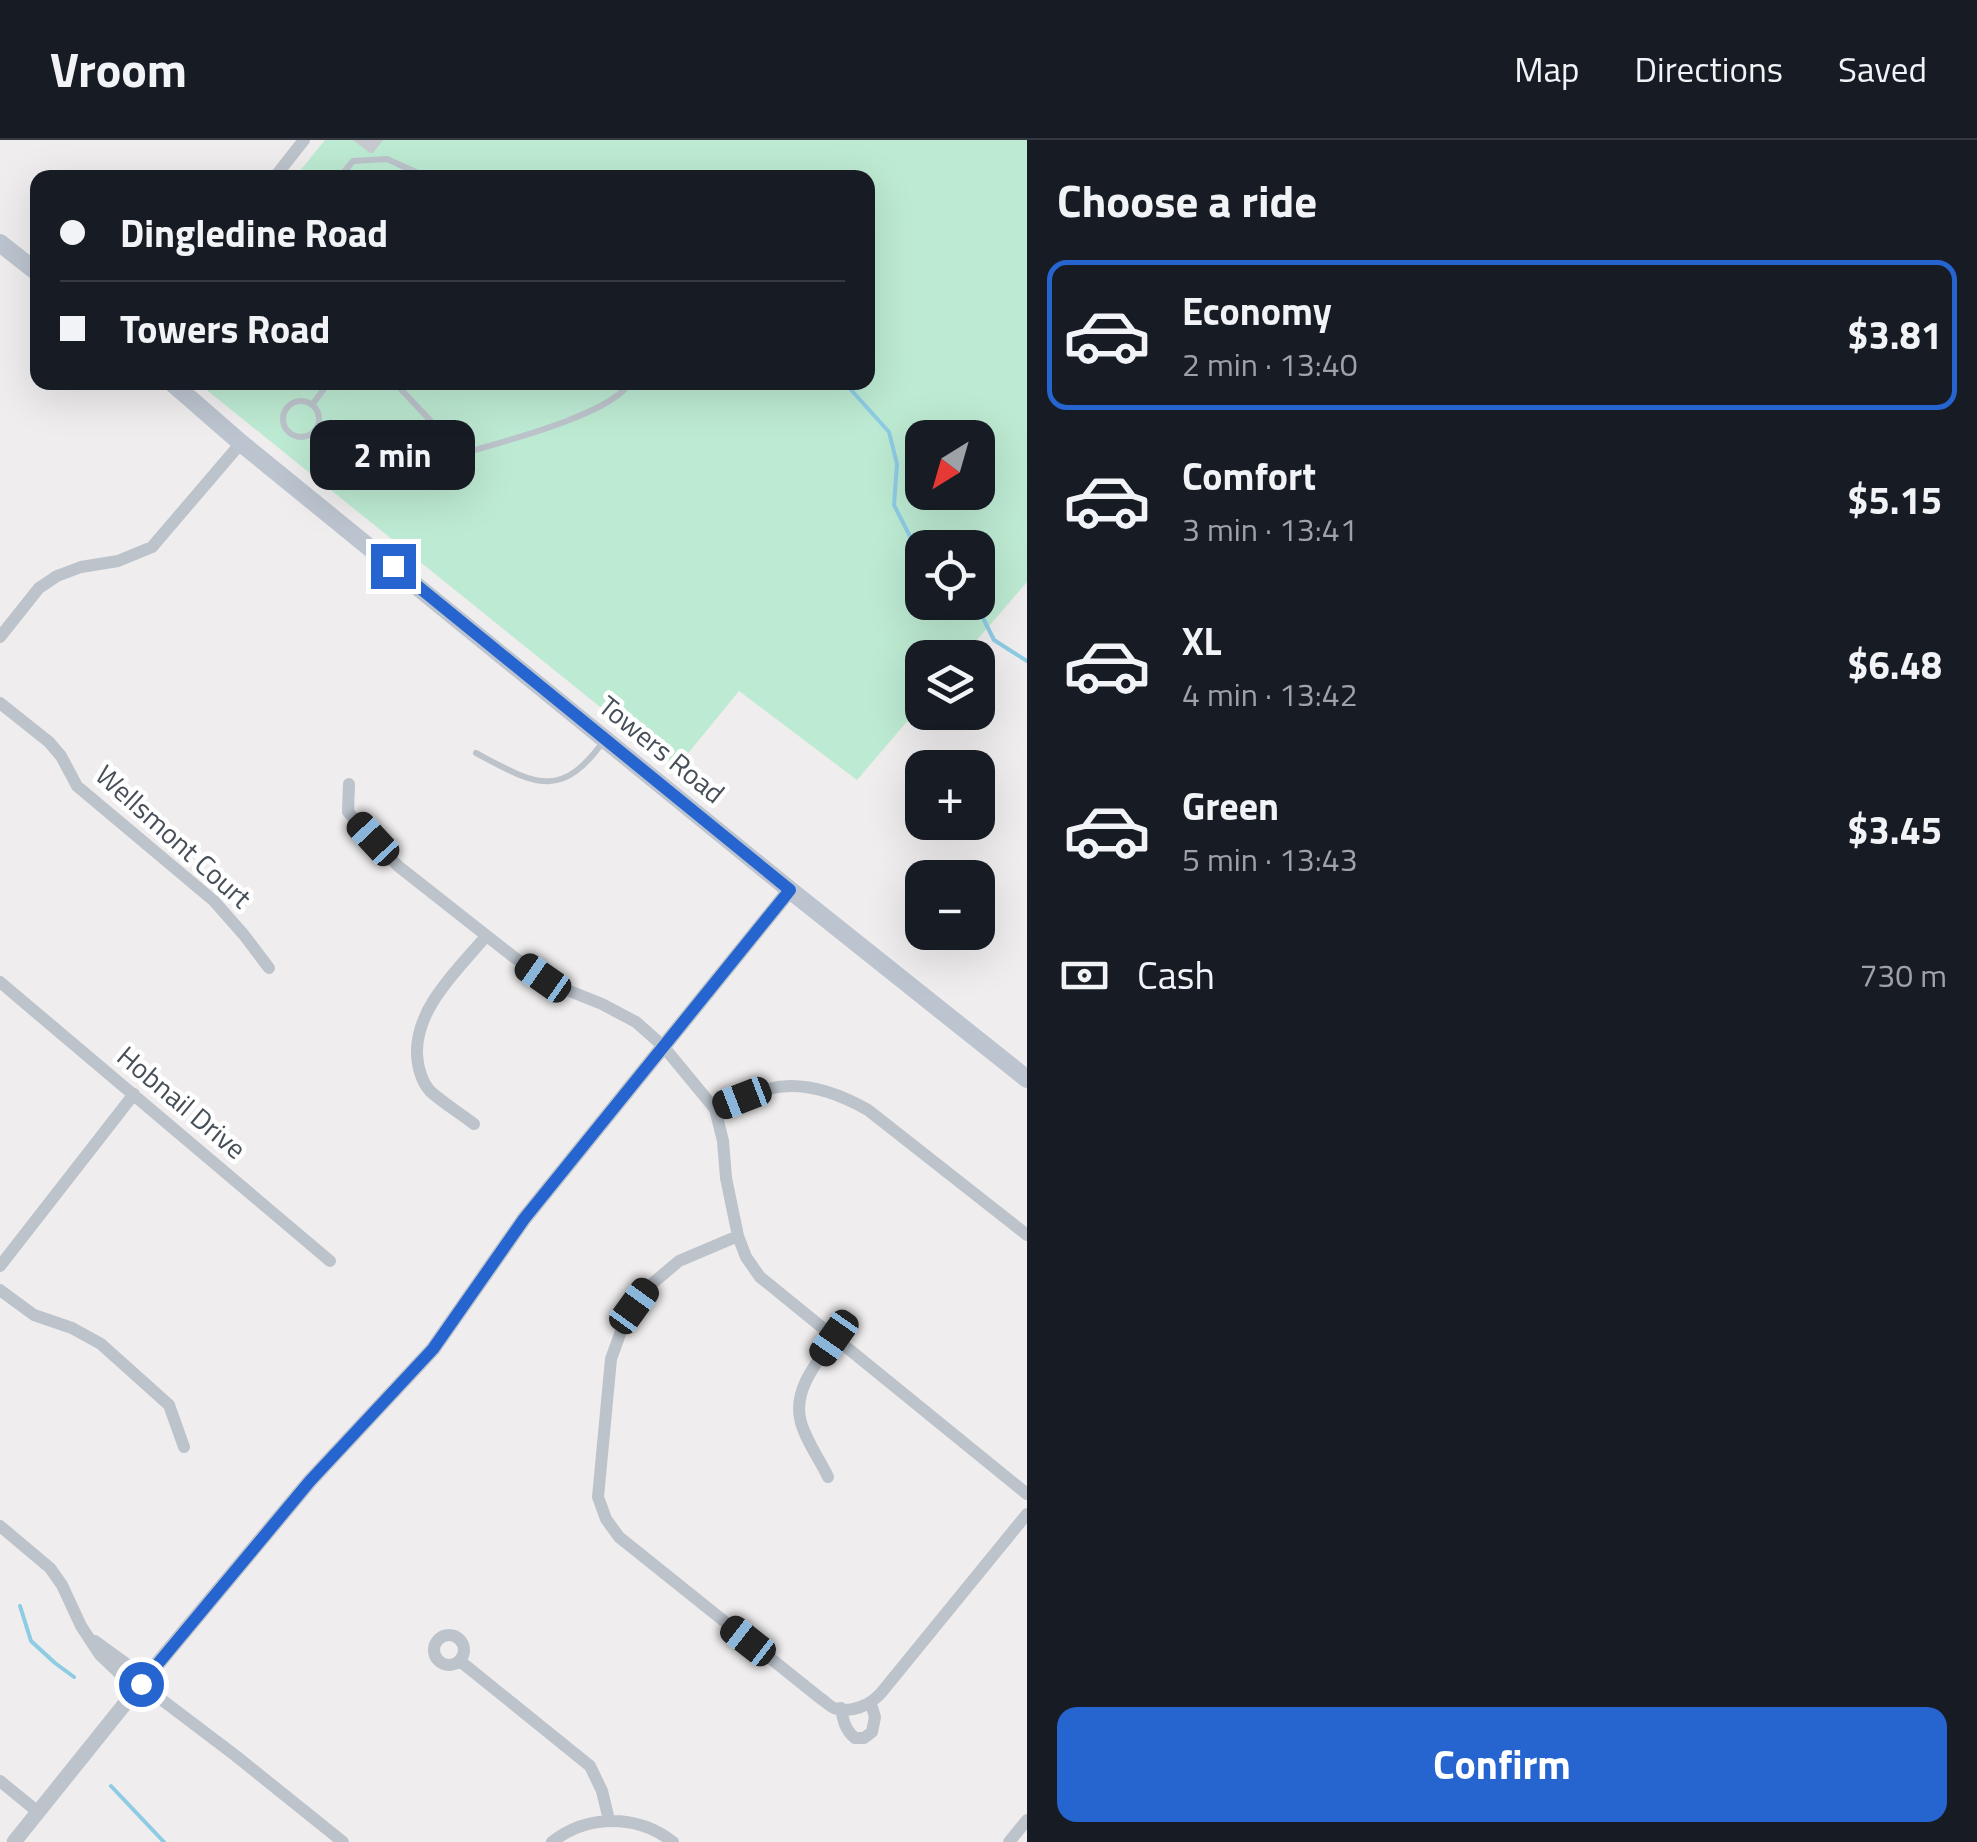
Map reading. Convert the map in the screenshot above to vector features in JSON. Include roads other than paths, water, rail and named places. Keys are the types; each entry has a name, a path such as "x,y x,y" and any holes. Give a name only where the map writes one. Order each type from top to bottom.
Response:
{"main road":[{"path":"0,242 30,266"},
{"name":"Towers Road","path":"180,390 1027,1080"}],"street":[{"path":"280,170 304,140"},
{"path":"0,637 39,588 57,576 118,560 152,546 241,443"},
{"name":"Wellsmont Court","path":"0,702 62,756 77,786 214,900 269,968"},
{"path":"348,784 348,812 398,866 543,978 636,1022 663,1046 715,1109 738,1236 760,1277 1027,1494"},
{"path":"14,1842 310,1481 433,1349 524,1219 790,890"},
{"path":"474,1124 429,1090 418,1065 416,1045 426,1014 486,936"},
{"name":"Hobnail Drive","path":"0,982 330,1261"},
{"path":"715,1109 770,1088 821,1089 847,1098 868,1110 1027,1235"},
{"path":"0,1266 134,1094"},
{"path":"738,1236 679,1260 647,1288 624,1323 611,1358 598,1497 606,1519 619,1537 820,1698 840,1708 871,1704 1027,1514"},
{"path":"0,1290 34,1315 72,1328 101,1344 169,1405 184,1447"},
{"path":"828,1477 800,1420 799,1398 808,1375 834,1338"},
{"path":"0,1526 50,1568 92,1640 109,1650 141,1684 343,1842"},
{"path":"460,1661 590,1766 609,1820"},
{"path":"840,1708 850,1734 864,1738 872,1732 876,1717 871,1704"},
{"path":"0,1781 38,1812"},
{"path":"552,1842 584,1824 609,1820 634,1822 672,1842"},
{"path":"1010,1842 1027,1820"}],"lane":[{"path":"345,170 353,160 387,159 411,170"},
{"path":"312,405 324,390"},
{"path":"402,390 445,436"},
{"path":"471,451 582,414 626,390"},
{"path":"300,402 312,405 319,420 315,430 306,436 294,436 286,428 284,416 290,406 300,402"},
{"path":"454,432 470,441 471,451 466,460 456,464 442,456 440,445 445,436 454,432"},
{"path":"476,753 539,782 562,780 584,766 605,738"}],"waterway":[{"path":"851,390 889,432 897,464 894,505 907,530"},
{"path":"984,620 994,640 1027,661"},
{"path":"20,1606 31,1641 74,1677"},
{"path":"111,1786 164,1842"}]}
